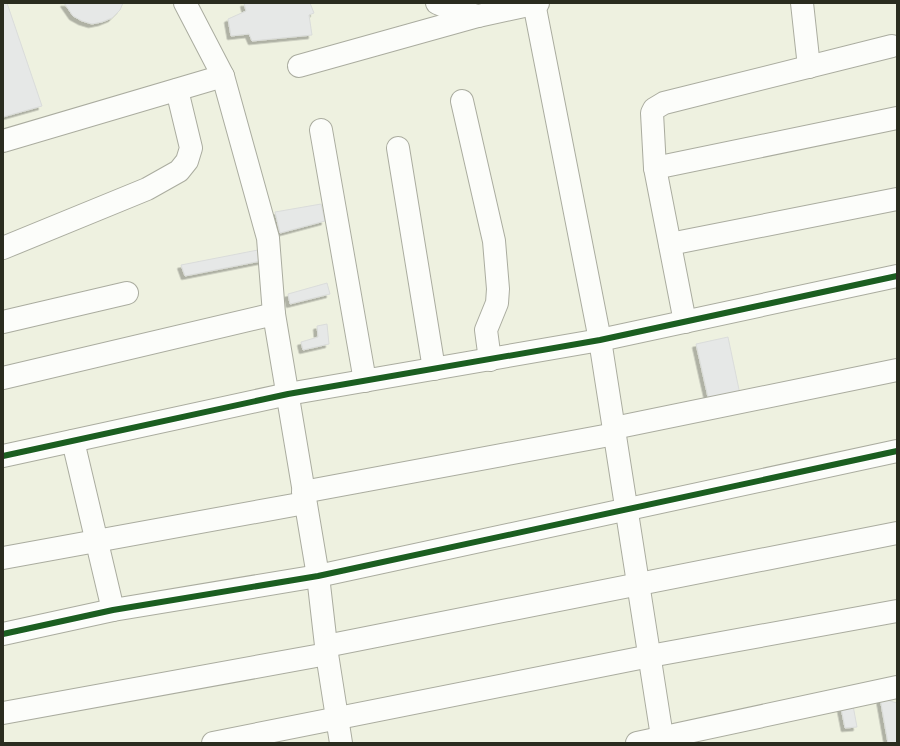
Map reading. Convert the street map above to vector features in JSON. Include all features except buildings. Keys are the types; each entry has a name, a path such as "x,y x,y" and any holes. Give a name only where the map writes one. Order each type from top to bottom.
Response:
{"street":[{"path":"185,3 223,76 268,238 274,314 318,576 326,650 341,743"},
{"path":"437,3 454,10 478,16"},
{"path":"299,66 478,16 536,3 600,340 662,740"},
{"path":"802,3 809,67"},
{"path":"685,322 655,168 652,113 654,110 664,103 892,46"},
{"path":"3,141 223,76"},
{"path":"3,248 147,189 179,171 186,162 191,148 177,90"},
{"path":"462,102 494,241 498,289 497,303 486,330 490,360"},
{"path":"655,168 897,118"},
{"path":"321,130 365,381"},
{"path":"398,148 434,369"},
{"path":"670,244 897,199"},
{"path":"3,456 288,394 600,340 897,276"},
{"path":"3,322 127,293"},
{"path":"3,378 274,314"},
{"path":"3,558 97,541 897,370"},
{"path":"74,441 113,610"},
{"path":"3,634 113,610 318,576 627,508 897,451"},
{"path":"3,713 326,650 897,533"},
{"path":"214,743 650,656 897,611"},
{"path":"637,743 662,740 897,687"}],"cycle path":[{"path":"3,456 288,394 600,340 897,276"},
{"path":"3,634 113,610 318,576 897,451"}]}
